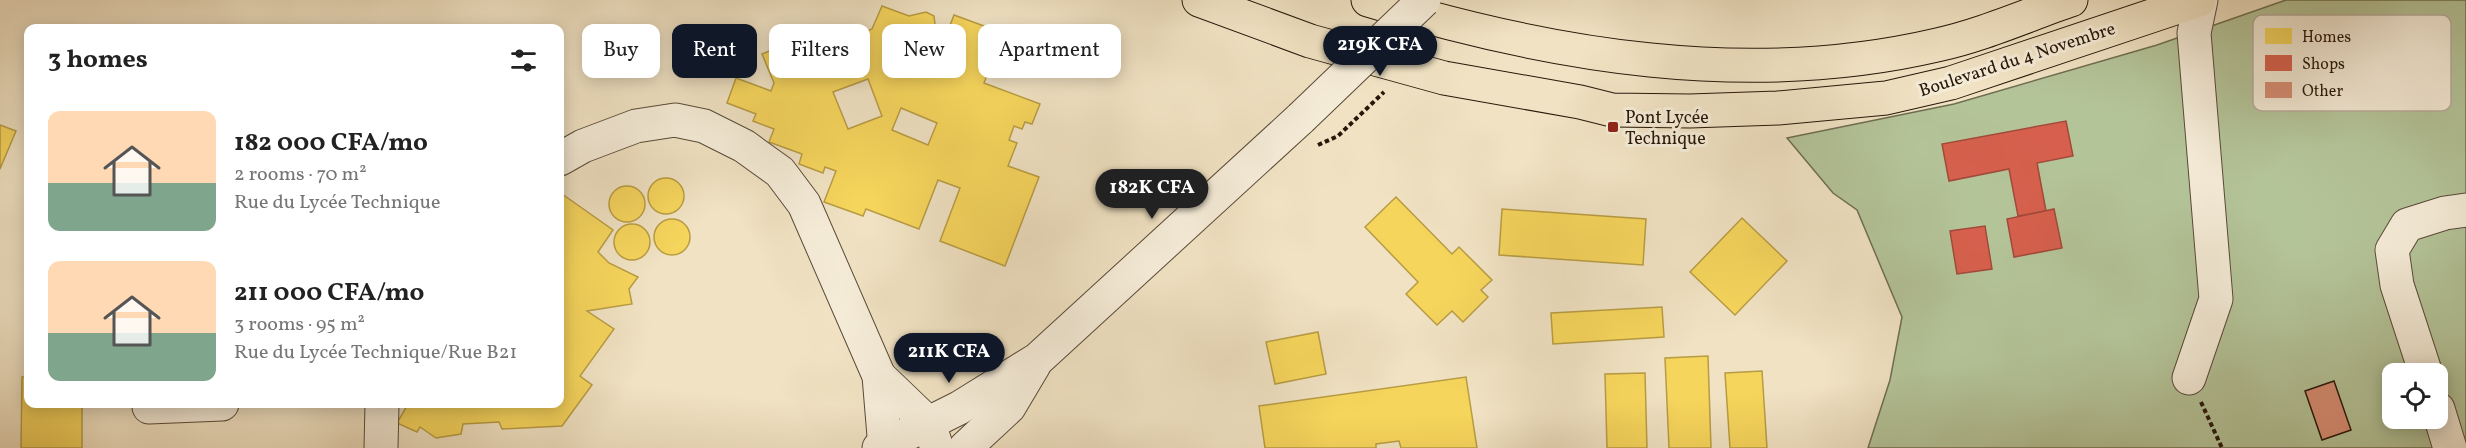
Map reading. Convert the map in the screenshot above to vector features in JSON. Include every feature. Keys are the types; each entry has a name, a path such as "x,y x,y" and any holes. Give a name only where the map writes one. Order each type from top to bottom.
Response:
{"main road":[{"name":"Boulevard du 4 Novembre","path":"1199,0 1310,40 1444,78 1580,102 1612,110 1679,111 1778,108 1886,98 1951,83 2200,0"},
{"name":"Boulevard du 4 Novembre","path":"1368,0 1464,28 1589,53 1700,65 1778,66 1883,56 1939,45 2071,0"}],"street":[{"path":"879,376 883,448 933,436 1038,359 1301,118 1424,0"},
{"path":"2189,378 2216,299 2194,33 2200,0"},
{"path":"564,157 584,146 636,126 675,120 704,126 744,146 780,172 804,204 879,376 933,436"},
{"path":"2422,363 2397,285 2392,250 2407,225 2445,213 2466,210"},
{"path":"965,448 1008,407 1038,359"},
{"path":"381,408 381,448"},
{"path":"2444,429 2450,448"}],"path":[{"path":"2189,378 2217,432 2222,448"}],"green space":[{"path":"2286,0 2466,0 2466,448 1868,448 1890,380 1902,317 1857,210 1833,193 1787,138 1954,104 2157,45"}],"building: Homes":[{"path":"882,6 909,16 926,12 934,16 935,24 882,24 882,78 966,78 966,24 951,24 954,15 978,24 978,78 986,78 984,83 1040,104 1032,124 1025,122 1022,129 1014,126 1009,140 1017,143 1008,166 1039,177 1005,266 940,241 960,188 938,180 919,229 866,209 863,216 824,202 836,171 825,167 823,173 799,164 802,154 769,142 774,129 753,121 756,114 727,103 736,78 771,91 774,83 772,78 870,78 870,30","holes":["868,79 882,116 848,129 833,92","901,108 937,123 928,145 892,130"]},
{"path":"769,51 769,71 762,54"},
{"path":"0,125 16,131 0,169"},
{"path":"666,178 679,183 684,196 679,209 666,214 653,209 648,196 653,183"},
{"path":"627,186 640,191 645,204 640,217 627,222 614,217 609,204 614,191"},
{"path":"564,195 613,230 598,252 609,263 638,277 629,289 632,304 587,311 614,329 580,376 592,385 562,426 502,429 499,422 463,424 461,434 436,438 420,427 417,432 397,423 406,408 564,408"},
{"path":"1396,197 1452,254 1459,247 1492,280 1481,290 1488,297 1463,322 1452,311 1437,325 1406,294 1418,282 1365,227"},
{"path":"1502,209 1646,219 1643,265 1499,255"},
{"path":"1742,218 1787,261 1735,315 1690,272"},
{"path":"672,219 685,224 690,237 685,250 672,255 659,250 654,237 659,224"},
{"path":"632,224 645,229 650,242 645,255 632,260 619,255 614,242 619,229"},
{"path":"1662,307 1664,337 1553,344 1551,313"},
{"path":"1318,332 1326,374 1275,384 1266,342"},
{"path":"1708,356 1711,448 1669,448 1665,358"},
{"path":"1762,371 1767,448 1730,448 1725,373"},
{"path":"1645,373 1647,448 1607,448 1605,374"},
{"path":"22,377 24,377 24,408 82,408 82,448 21,448"},
{"path":"1466,377 1477,448 1401,448 1399,441 1376,444 1376,448 1265,448 1259,406"}],"building: Shops":[{"path":"2066,121 2073,156 2037,163 2046,211 2018,216 2009,169 1949,181 1942,144"},
{"path":"2054,209 2062,248 2014,257 2007,219"},
{"path":"1985,226 1992,269 1957,274 1950,231"}],"building: Other":[{"path":"2334,381 2351,430 2322,440 2305,391"}],"place":[{"name":"Pont Lycée Technique","path":"1613,127"}]}
